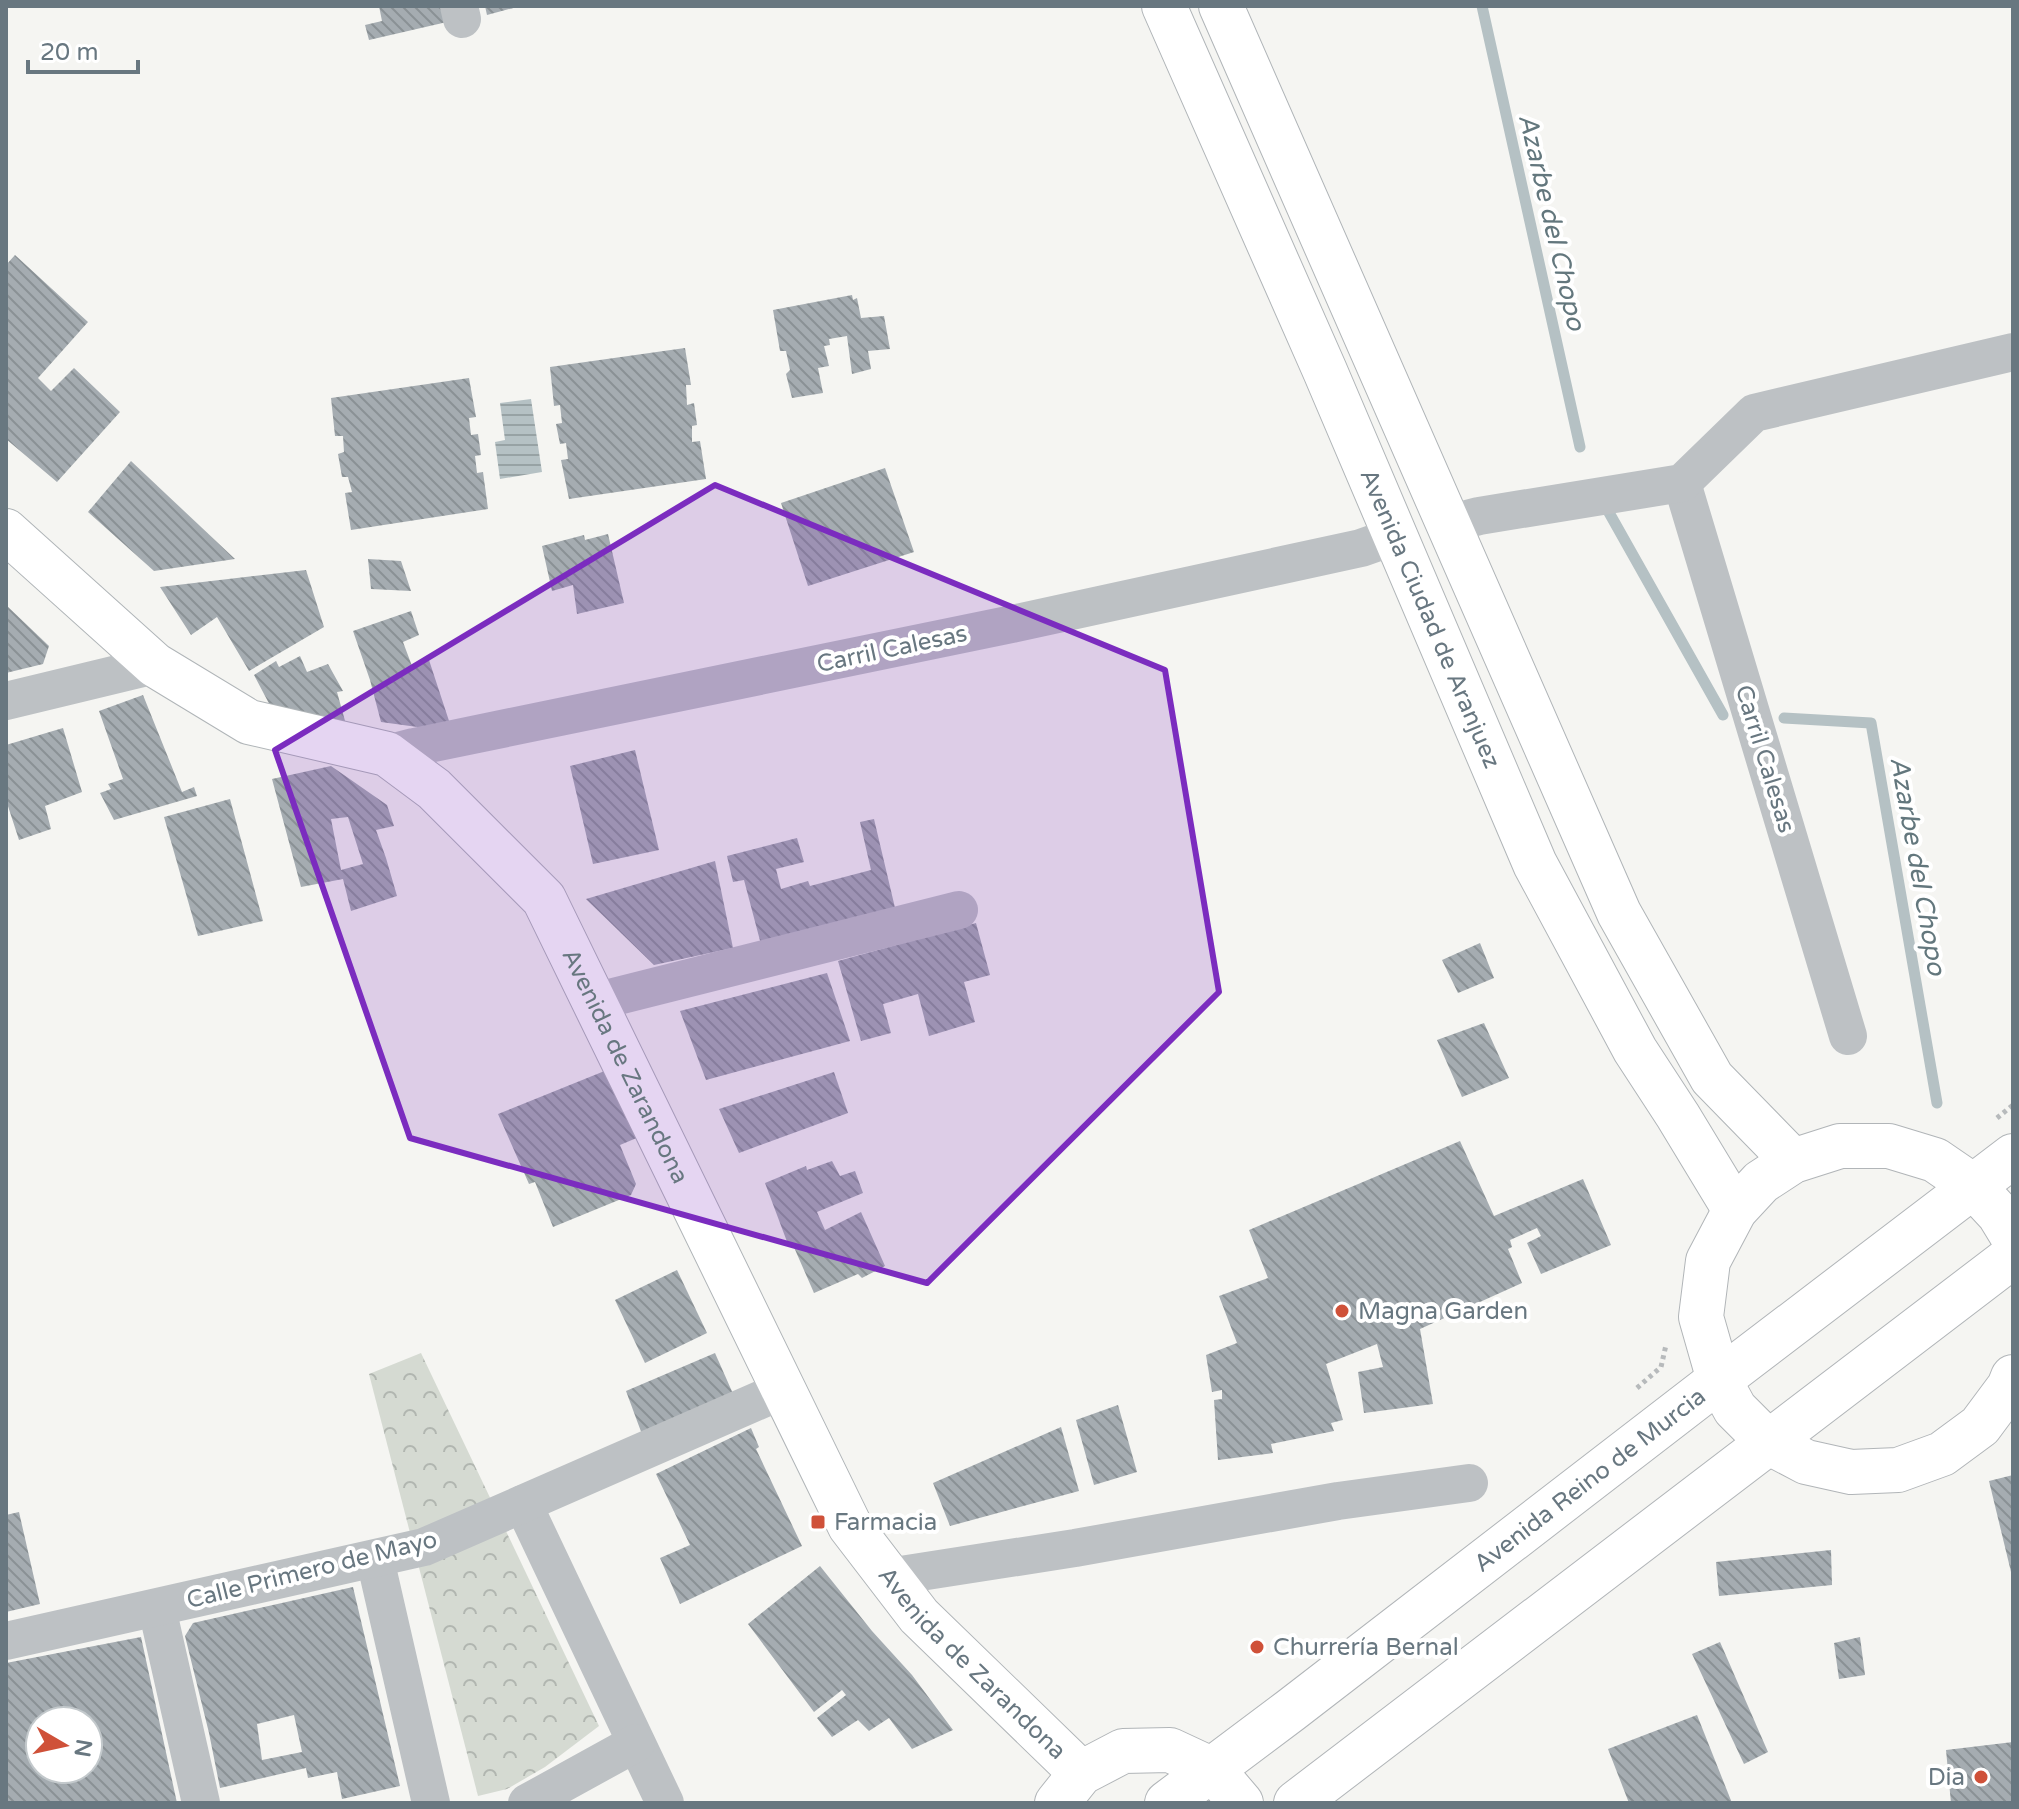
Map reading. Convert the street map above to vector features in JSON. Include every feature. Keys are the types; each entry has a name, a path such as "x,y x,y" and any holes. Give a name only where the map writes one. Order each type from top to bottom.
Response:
{"main road":[{"name":"Avenida Ciudad de Aranjuez","path":"1164,6 1331,385 1535,864 1635,1050 1735,1210"},
{"path":"1221,6 1619,913 1712,1078 1793,1161"},
{"name":"Avenida de Zarandona","path":"6,531 155,665 249,722 387,754 434,789 544,899 850,1526 919,1616 1069,1788"},
{"name":"Avenida Reino de Murcia","path":"1167,1803 1973,1186 2004,1138"},
{"path":"2013,1237 1999,1214 1973,1186 1935,1160 1889,1146 1840,1146 1793,1161 1761,1182 1735,1210 1708,1261 1701,1317 1719,1380 1735,1409 1768,1442 1806,1462 1851,1472 1898,1470 1942,1454 1996,1422 2013,1377"},
{"path":"1296,1803 2013,1256"},
{"path":"1069,1788 1123,1751 1170,1750 1213,1770 1241,1803"}],"street":[{"path":"1448,524 1479,516 1682,483 1754,413 2013,352"},
{"name":"Carril Calesas","path":"1682,483 1848,1036"},
{"name":"Carril Calesas","path":"387,754 1027,621 1361,548 1395,536"},
{"path":"6,701 155,665"},
{"path":"594,1002 959,910"},
{"name":"Calle Primero de Mayo","path":"6,1641 424,1547 783,1390"},
{"path":"888,1577 1338,1501 1469,1483"},
{"path":"523,1504 665,1803"},
{"path":"375,1559 431,1803"},
{"path":"157,1608 201,1803"},
{"path":"527,1803 636,1743"}],"path":[{"path":"2004,1138 2013,1105"},
{"path":"1627,1397 1661,1367 1666,1343"}],"highlighted area":[{"path":"715,485 1165,670 1219,992 927,1283 410,1138 275,750"}],"green space":[{"path":"421,1353 599,1726 545,1767 507,1789 478,1796 369,1374"}],"shaded area":[{"path":"531,399 542,472 500,479 495,442 505,440 500,403"}],"building":[{"path":"379,6 443,6 447,22 369,40 365,25 382,21"},
{"path":"485,6 517,6 517,7 487,15"},
{"path":"15,255 88,322 38,378 51,391 74,368 120,412 57,482 6,439 6,265"},
{"path":"852,295 853,300 857,298 861,318 884,316 890,349 868,351 871,369 852,374 847,336 829,339 830,345 824,346 829,366 818,368 823,393 792,398 786,374 790,370 786,351 780,351 773,310"},
{"path":"685,348 691,385 686,385 687,405 694,403 697,425 692,426 692,442 700,441 706,479 569,499 561,460 568,459 566,443 560,444 556,424 562,423 560,405 554,406 550,367"},
{"path":"469,378 476,417 469,418 471,435 478,434 481,455 475,456 477,473 483,472 488,509 351,530 345,493 352,492 348,477 342,477 338,454 344,452 343,436 335,436 331,398"},
{"path":"131,461 235,559 154,571 88,512"},
{"path":"885,468 914,552 808,586 781,503"},
{"path":"608,534 624,603 577,614 573,585 552,591 542,546 584,535 585,540"},
{"path":"368,559 401,561 411,591 371,589"},
{"path":"306,570 324,627 249,671 217,617 191,635 160,587"},
{"path":"6,605 49,646 43,664 6,673"},
{"path":"411,611 419,635 403,642 412,666 429,660 451,727 432,729 381,722 353,631"},
{"path":"300,656 307,672 328,664 343,691 337,692 347,728 274,713 254,675 276,661 279,667"},
{"path":"143,695 182,792 194,787 197,796 114,820 100,793 111,789 108,784 123,779 99,711"},
{"path":"63,728 82,792 45,806 51,829 19,840 6,800 6,745"},
{"path":"635,750 659,850 593,864 570,766"},
{"path":"331,766 387,805 394,826 376,830 397,896 351,911 343,879 301,887 272,779","holes":["348,817 363,864 341,870 331,819"]},
{"path":"230,799 263,921 198,936 164,817"},
{"path":"874,819 896,912 763,952 744,880 733,882 727,856 797,838 804,862 776,869 781,889 808,881 810,886 871,870 860,822"},
{"path":"715,861 733,948 654,965 586,899"},
{"path":"976,923 990,975 964,982 975,1022 929,1036 918,994 883,1004 891,1033 861,1041 838,961"},
{"path":"1480,943 1494,978 1458,993 1442,960"},
{"path":"827,973 850,1041 706,1080 680,1011"},
{"path":"1484,1023 1509,1078 1462,1097 1437,1040"},
{"path":"607,1070 639,1137 620,1145 636,1184 631,1195 553,1227 535,1182 529,1184 498,1114"},
{"path":"834,1072 848,1113 739,1153 719,1109"},
{"name":"Magna Garden","path":"1460,1141 1494,1216 1583,1179 1611,1245 1541,1274 1527,1243 1541,1236 1537,1228 1510,1240 1512,1247 1508,1249 1522,1283 1420,1329 1433,1404 1364,1413 1358,1372 1383,1367 1377,1344 1326,1364 1343,1420 1331,1423 1334,1431 1271,1444 1273,1453 1218,1460 1214,1400 1222,1399 1222,1390 1212,1392 1206,1355 1237,1343 1219,1296 1268,1278 1249,1230"},
{"path":"832,1161 840,1176 855,1171 863,1193 817,1212 825,1230 861,1212 885,1266 862,1278 858,1274 814,1293 793,1245 789,1247 765,1183 806,1166 807,1170"},
{"path":"677,1270 707,1333 645,1363 615,1300"},
{"path":"715,1353 734,1396 643,1437 626,1391"},
{"path":"1118,1405 1137,1472 1094,1485 1076,1420"},
{"path":"1061,1427 1079,1491 950,1526 933,1483"},
{"path":"751,1428 759,1447 756,1449 802,1546 680,1604 660,1558 690,1545 656,1474"},
{"path":"2013,1475 2013,1576 2012,1576 1989,1481"},
{"path":"19,1512 40,1604 6,1612 6,1515"},
{"path":"1831,1550 1832,1585 1719,1596 1716,1562"},
{"path":"820,1566 912,1675 953,1730 912,1749 889,1718 869,1731 858,1720 832,1737 817,1718 846,1695 842,1690 814,1712 748,1624"},
{"path":"353,1587 400,1786 342,1799 337,1772 308,1778 306,1768 220,1788 185,1636 193,1623","holes":["294,1715 302,1752 262,1760 257,1724"]},
{"path":"141,1637 177,1803 6,1803 6,1663"},
{"path":"1860,1637 1865,1675 1839,1679 1834,1643"},
{"path":"1720,1642 1768,1752 1744,1764 1692,1654"},
{"path":"1697,1715 1732,1803 1629,1803 1608,1749"},
{"name":"Dia","path":"2013,1742 2013,1803 1951,1803 1946,1750"}],"waterway":[{"name":"Azarbe del Chopo","path":"1482,6 1580,447"},
{"name":"Azarbe del Chopo","path":"1607,509 1723,715"},
{"name":"Azarbe del Chopo","path":"1784,718 1871,723 1937,1103"}],"place":[{"name":"Magna Garden","path":"1342,1311"},
{"name":"Farmacia","path":"818,1522"},
{"name":"Churrería Bernal","path":"1257,1647"},
{"name":"Dia","path":"1981,1777"}]}
